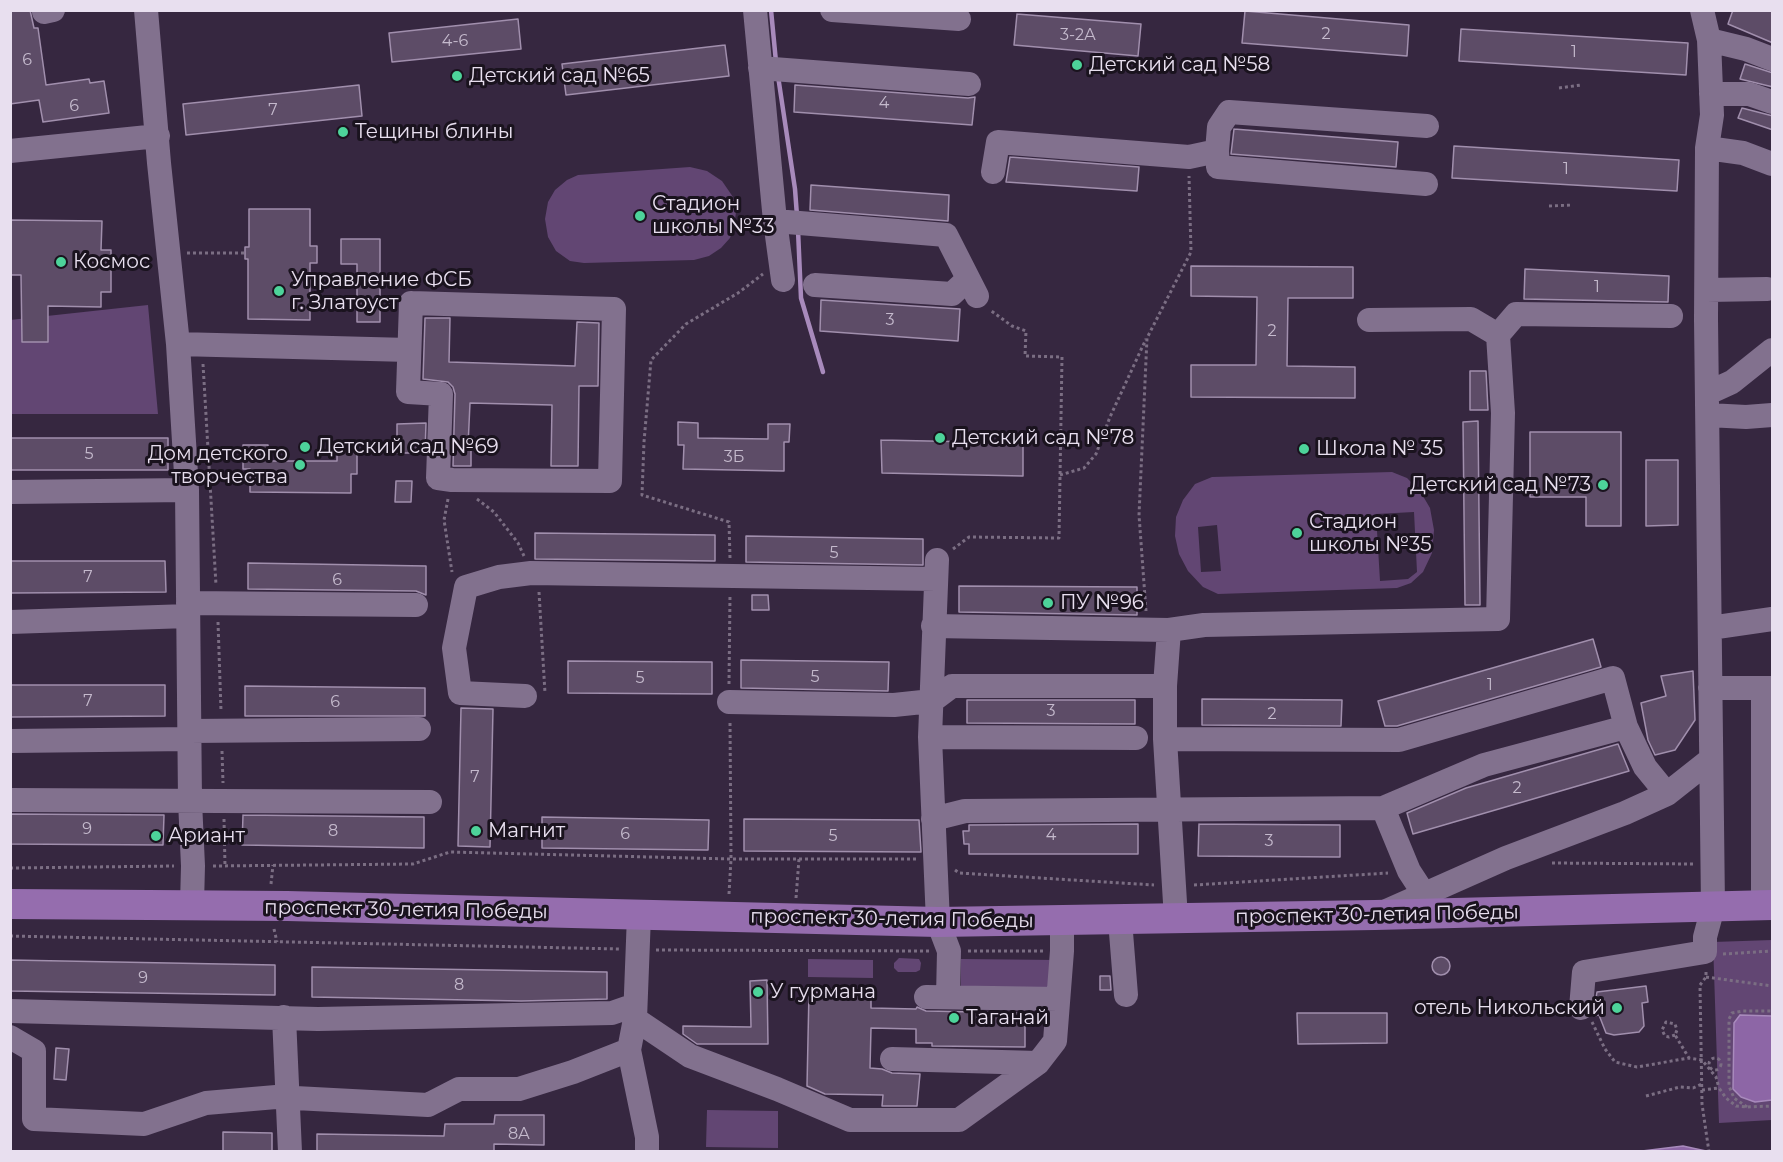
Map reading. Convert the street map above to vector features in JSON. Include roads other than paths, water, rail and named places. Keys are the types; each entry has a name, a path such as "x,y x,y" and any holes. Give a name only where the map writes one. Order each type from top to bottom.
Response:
{"main road":[{"name":"проспект 30-летия Победы","path":"10,903 192,904 938,922 1375,915 1768,905"}],"street":[{"path":"146,10 178,344 187,489 192,904"},
{"path":"755,10 781,273"},
{"path":"832,10 959,19"},
{"path":"1581,1008 1584,972 1705,955 1705,937 1713,907 1707,291 1707,148 1712,115 1708,40 1702,10"},
{"path":"1708,40 1746,49 1773,59"},
{"path":"760,68 969,84"},
{"path":"1711,94 1749,94 1773,102"},
{"path":"1426,184 1218,167 1217,151 1219,127 1229,112 1427,126"},
{"path":"10,151 158,136"},
{"path":"993,172 998,142 1189,156 1217,151"},
{"path":"1707,148 1743,153 1773,164"},
{"path":"775,221 946,235 972,287 952,294 815,285"},
{"path":"1707,291 1767,289"},
{"path":"411,303 614,309 610,481 438,478 441,394 408,392 409,350 411,303"},
{"path":"933,626 1158,629 1204,625 1498,619 1503,413 1498,335 1516,314 1671,316"},
{"path":"1369,320 1471,319 1498,335"},
{"path":"178,344 409,350"},
{"path":"1708,404 1773,350"},
{"path":"1708,404 1746,417 1773,415"},
{"path":"10,492 187,489"},
{"path":"525,696 460,693 454,648 466,586 499,577 531,573 731,576 936,570 930,737 938,922 949,951 937,997 1058,999"},
{"path":"10,622 188,610 416,605"},
{"path":"1710,628 1773,619"},
{"path":"1158,629 1165,686 1165,738 1176,919"},
{"path":"1165,738 1399,740 1613,678 1626,727 1645,767 1667,794"},
{"path":"729,702 894,705 932,701 952,686 1165,686"},
{"path":"1710,688 1768,688 1768,905"},
{"path":"933,819 965,811 1383,808 1484,765 1626,727"},
{"path":"10,741 419,729"},
{"path":"930,737 1136,738"},
{"path":"1375,915 1506,858 1625,813 1667,794 1710,760"},
{"path":"10,800 430,802"},
{"path":"1383,808 1409,872 1424,894"},
{"path":"639,915 635,1012 629,1050 647,1137 647,1152"},
{"path":"10,1011 330,1018 635,1012 690,1056 850,1120 959,1120 1038,1063 1055,1041 1062,920"},
{"path":"1120,920 1126,995"},
{"path":"284,1017 290,1152"},
{"path":"10,1037 34,1051 34,1119 144,1124 206,1103 276,1097 429,1105 459,1089 519,1089 573,1072 629,1050"},
{"path":"892,1059 1038,1063"}],"waterway":[{"path":"771,10 776,62"},
{"path":"778,76 797,216"},
{"path":"798,230 801,298 823,372"}],"place":[{"name":"Детский сад №58","path":"1077,65"},
{"name":"Детский сад №65","path":"457,76"},
{"name":"Тещины блины","path":"343,132"},
{"name":"Стадион школы №33","path":"640,216"},
{"name":"Космос","path":"61,262"},
{"name":"Управление ФСБ г. Златоуст","path":"279,291"},
{"name":"Детский сад №78","path":"940,438"},
{"name":"Детский сад №69","path":"305,447"},
{"name":"Школа № 35","path":"1304,449"},
{"name":"Дом детского творчества","path":"300,465"},
{"name":"Детский сад №73","path":"1603,485"},
{"name":"Стадион школы №35","path":"1297,533"},
{"name":"ПУ №96","path":"1048,603"},
{"name":"Магнит","path":"476,831"},
{"name":"Ариант","path":"156,836"},
{"name":"У гурмана","path":"758,992"},
{"name":"отель Никольский","path":"1617,1008"},
{"name":"Таганай","path":"954,1018"}]}
